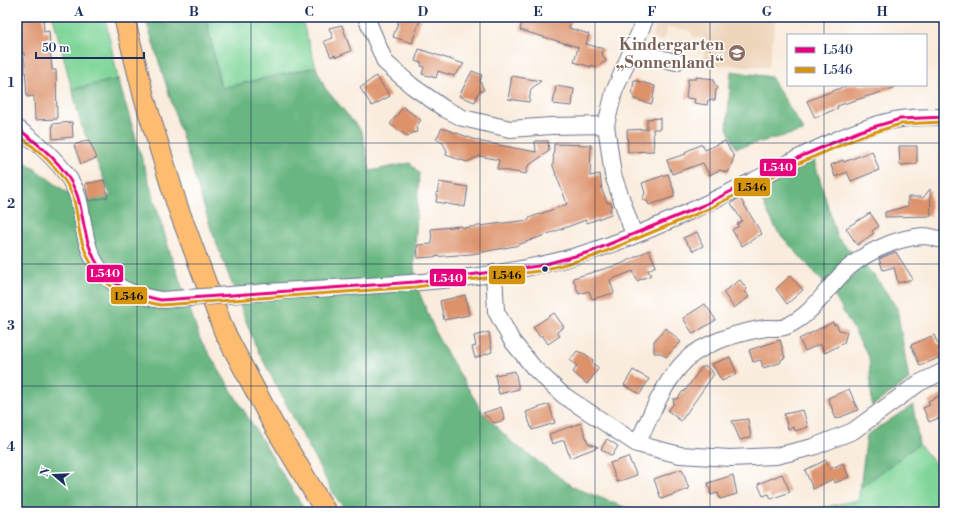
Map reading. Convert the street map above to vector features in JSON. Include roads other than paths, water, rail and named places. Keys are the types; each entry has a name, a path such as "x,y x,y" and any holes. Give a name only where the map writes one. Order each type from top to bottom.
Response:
{"main road":[{"path":"124,17 144,97 177,206 224,331 273,424 326,512"}],"street":[{"path":"366,17 385,62 412,86 445,109 463,118 510,129 551,126 606,125"},
{"path":"634,235 613,175 606,125 614,92 646,17"},
{"path":"631,51 676,62"},
{"path":"17,128 39,144 74,186 80,202 89,250 98,270 127,292 161,300 415,282 494,273 538,266 590,252 634,235 704,205 795,159 860,131 900,119 944,116"},
{"path":"637,444 662,391 686,360 718,340 765,328 787,326 811,309 841,275 852,265 872,252 899,241 924,236 944,240"},
{"path":"494,273 496,311 512,341 534,368 563,395 637,444 680,455 730,458 776,456 812,447 853,431 919,383 944,371"}],"place":[{"name":"Kindergarten „Sonnenland“","path":"737,53"}]}
